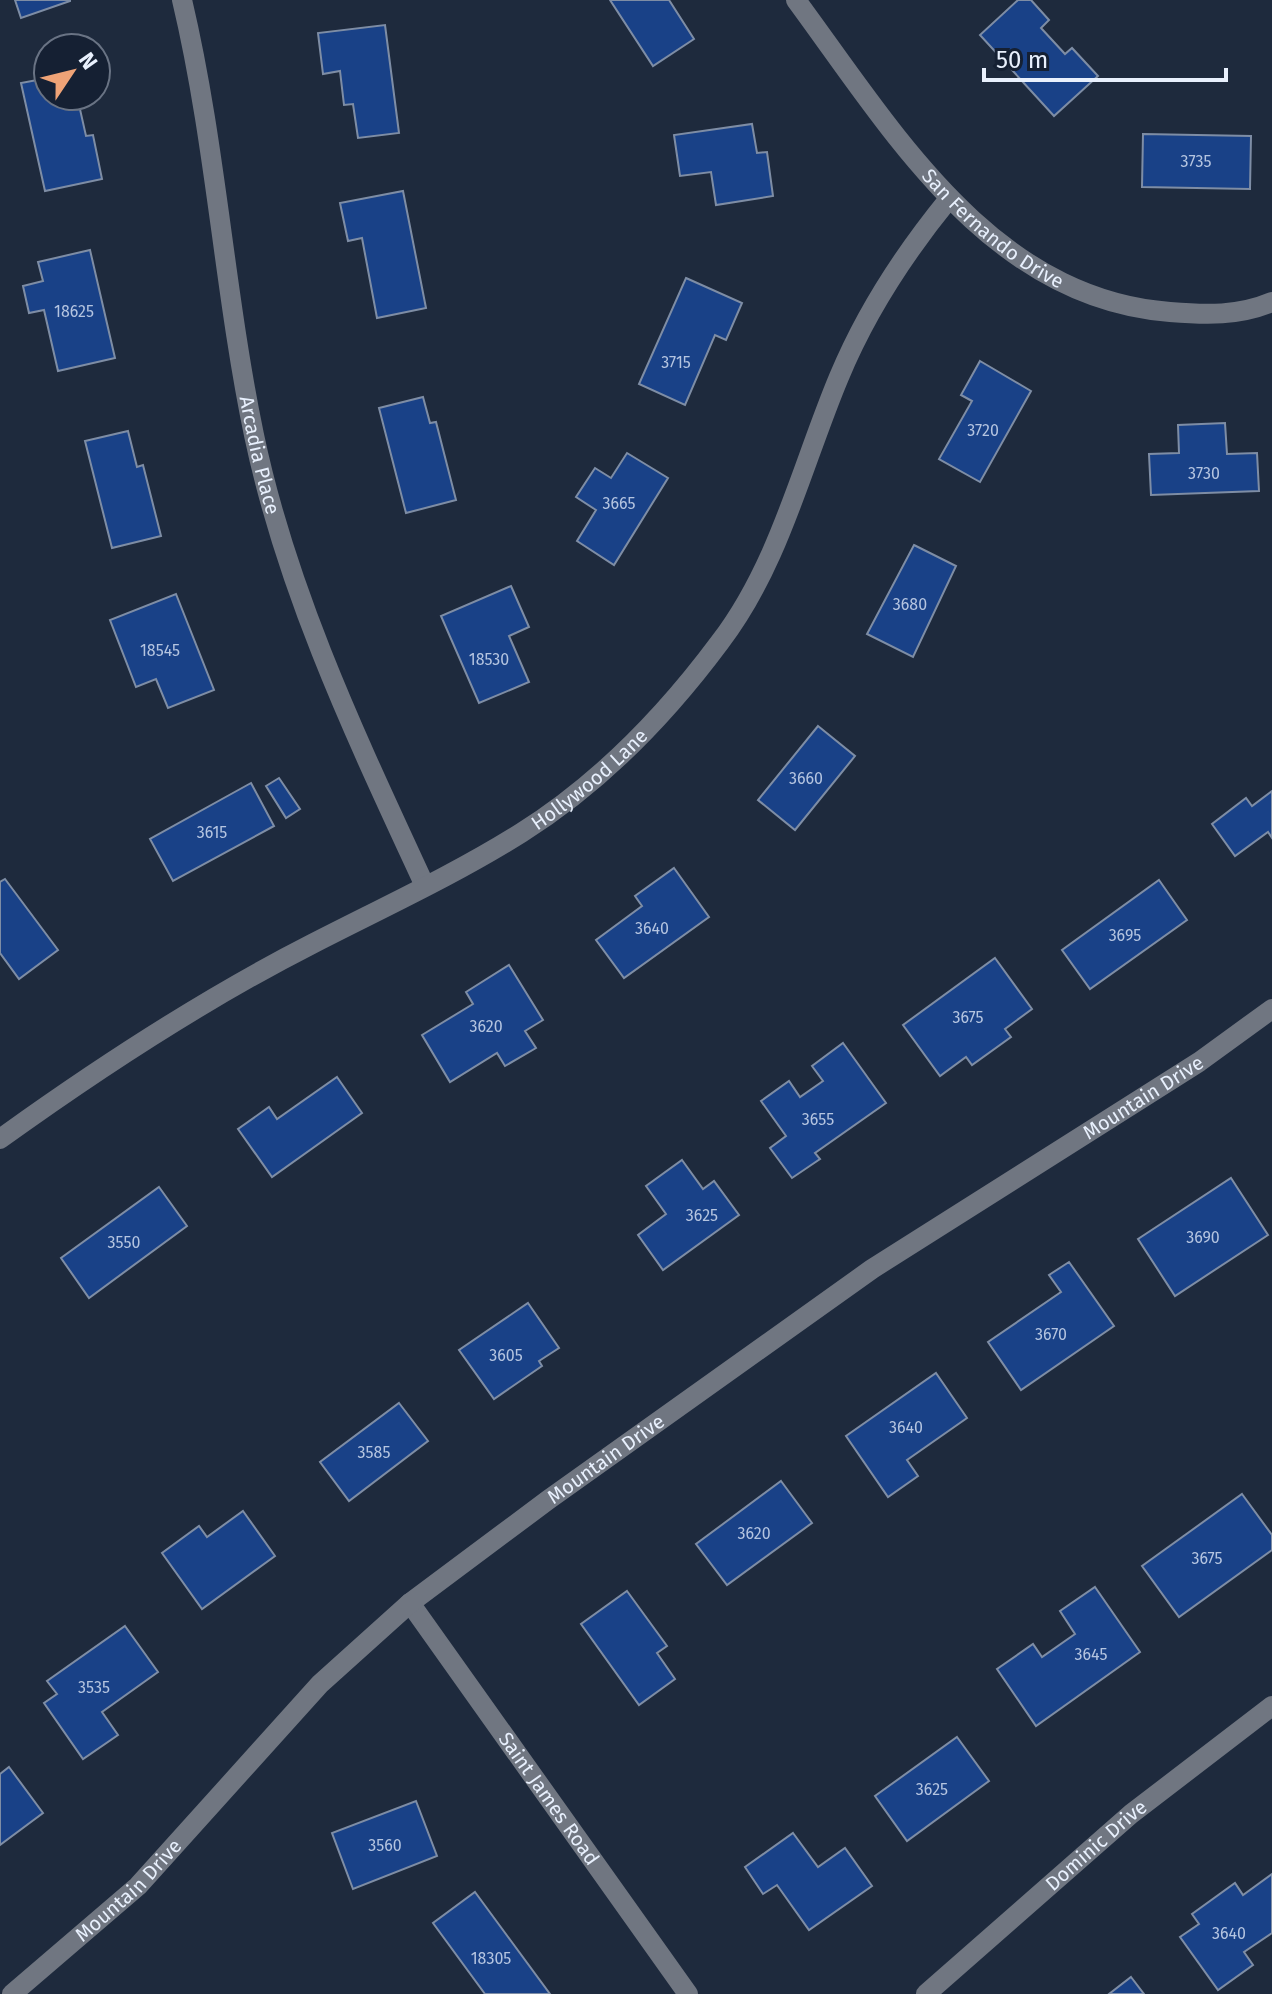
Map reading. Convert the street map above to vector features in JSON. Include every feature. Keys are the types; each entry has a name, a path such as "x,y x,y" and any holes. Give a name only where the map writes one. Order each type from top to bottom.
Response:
{"street":[{"name":"Arcadia Place","path":"182,0 201,97 223,263 268,492 297,585 355,734 425,886"},
{"name":"San Fernando Drive","path":"796,0 948,200 981,230 1011,250 1096,298 1140,310 1232,314 1272,302"},
{"name":"Hollywood Lane","path":"0,1139 141,1040 311,944 521,833 607,768 670,706 723,639 778,536 855,341 895,270 948,200"},
{"name":"Mountain Drive","path":"12,1994 138,1886 320,1684 410,1603 548,1500 872,1269 1199,1062 1272,1009"},
{"name":"Saint James Road","path":"410,1603 688,1994"},
{"name":"Dominic Drive","path":"926,1994 1131,1814 1272,1706"}],"building":[{"path":"15,0 70,0 70,1 21,18"},
{"path":"610,0 669,0 694,39 653,66"},
{"path":"1018,0 1031,0 1049,20 1041,28 1065,54 1072,48 1098,76 1054,116 980,35"},
{"path":"385,25 399,133 358,138 353,104 344,105 340,71 323,74 318,33"},
{"path":"32,81 32,112 81,112 86,136 93,135 102,179 45,191 21,83"},
{"path":"752,124 757,153 767,152 773,196 716,205 711,172 680,176 674,135"},
{"path":"1143,134 1251,136 1250,189 1142,187"},
{"path":"403,191 426,308 377,318 362,238 348,241 340,203"},
{"path":"90,250 115,358 58,371 44,310 29,313 23,286 43,281 38,262"},
{"path":"686,278 742,303 726,340 715,335 685,405 639,384"},
{"path":"980,361 1031,391 980,482 939,459 972,401 961,395"},
{"path":"423,397 430,423 436,422 456,500 406,513 379,408"},
{"path":"1225,423 1227,454 1257,453 1259,491 1151,495 1149,454 1179,453 1178,425"},
{"path":"128,431 137,467 143,465 161,536 112,548 85,441"},
{"path":"627,453 668,478 614,565 577,541 596,510 576,497 595,468 611,478"},
{"path":"914,545 956,566 913,657 867,634"},
{"path":"511,586 529,627 509,636 529,682 479,703 441,616"},
{"path":"176,594 214,690 168,708 156,679 136,687 110,620"},
{"path":"818,726 855,756 795,830 758,800"},
{"path":"279,778 300,809 286,818 266,786"},
{"path":"251,783 274,826 173,881 150,839"},
{"path":"1272,791 1272,838 1268,832 1235,856 1212,824 1246,798 1252,806"},
{"path":"674,868 709,917 624,978 596,940 642,906 635,896"},
{"path":"5,879 58,950 19,979 0,953 0,882"},
{"path":"1159,880 1187,920 1090,989 1062,950"},
{"path":"995,958 1032,1009 1005,1029 1011,1037 972,1065 966,1057 940,1076 903,1025"},
{"path":"509,965 543,1020 525,1031 536,1048 505,1066 497,1053 450,1082 422,1035 473,1004 466,992"},
{"path":"843,1043 886,1103 815,1153 820,1159 792,1178 770,1148 786,1136 761,1101 789,1081 800,1097 823,1081 812,1066"},
{"path":"337,1077 362,1113 272,1177 238,1129 269,1107 277,1119"},
{"path":"682,1160 703,1189 714,1181 739,1215 663,1270 638,1235 666,1214 646,1186"},
{"path":"1231,1178 1268,1235 1175,1296 1138,1239"},
{"path":"159,1187 187,1226 89,1298 61,1258"},
{"path":"1069,1262 1114,1326 1021,1390 988,1342 1061,1292 1049,1275"},
{"path":"528,1303 559,1348 539,1361 542,1366 494,1399 459,1350"},
{"path":"936,1373 967,1418 907,1460 918,1476 888,1497 846,1436"},
{"path":"399,1403 428,1441 349,1501 320,1462"},
{"path":"781,1481 812,1523 727,1585 696,1544"},
{"path":"1242,1494 1272,1535 1272,1550 1179,1617 1142,1566"},
{"path":"243,1511 275,1556 202,1609 162,1553 199,1526 207,1537"},
{"path":"1095,1587 1140,1652 1036,1726 997,1669 1033,1644 1042,1657 1075,1634 1060,1611"},
{"path":"627,1591 667,1646 657,1653 675,1679 639,1705 581,1624"},
{"path":"125,1626 158,1672 102,1712 118,1735 83,1759 44,1703 57,1694 47,1681"},
{"path":"957,1737 989,1781 907,1841 875,1796"},
{"path":"9,1767 43,1813 0,1845 0,1774"},
{"path":"416,1801 437,1856 353,1889 332,1833"},
{"path":"793,1833 818,1867 845,1848 872,1886 809,1930 777,1885 763,1894 745,1867"},
{"path":"1272,1874 1272,1933 1244,1952 1253,1965 1218,1990 1180,1937 1199,1924 1192,1914 1235,1883 1243,1895"},
{"path":"475,1892 550,1994 485,1994 433,1923"},
{"path":"1131,1977 1144,1994 1109,1994"}]}
